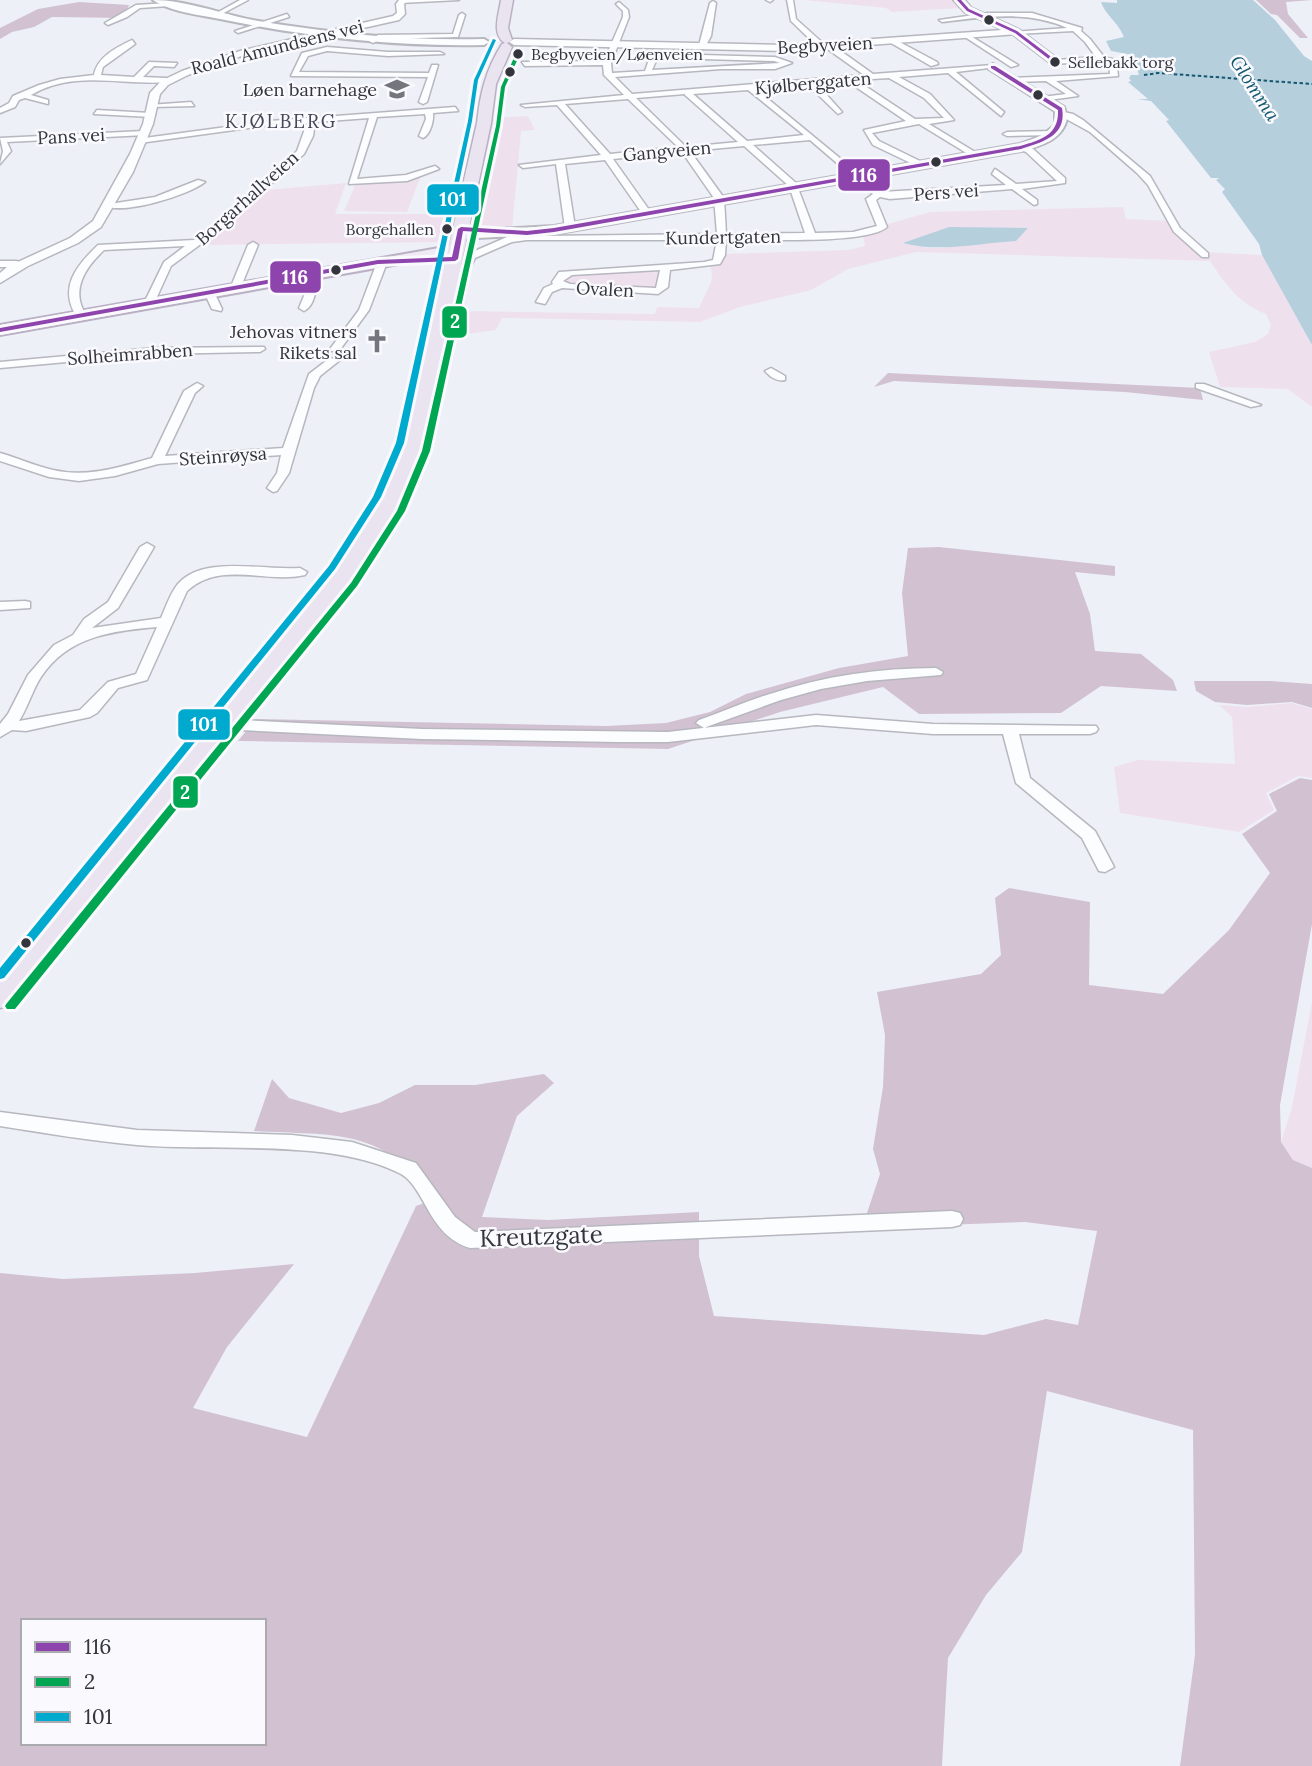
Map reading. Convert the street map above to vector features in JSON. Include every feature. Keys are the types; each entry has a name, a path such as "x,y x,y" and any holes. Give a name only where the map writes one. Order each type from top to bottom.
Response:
{"highway":[{"path":"0,998 343,575 376,528 399,485 421,416 494,65 508,40 507,0"},
{"path":"494,65 487,44 508,40"}],"main road":[{"path":"959,0 968,9 1016,32 1056,62"},
{"path":"166,3 322,34 444,47 487,44"},
{"name":"Kjølberggaten","path":"993,67 1056,62"},
{"path":"0,330 378,262 410,259 457,243 570,228 1021,147 1060,128 1062,113 1045,99 993,67"}],"street":[{"path":"216,15 245,0"},
{"path":"403,1 456,0"},
{"path":"790,0 793,20 825,46 873,78"},
{"name":"Roald Amundsens vei","path":"0,279 17,264 88,232 100,220 141,137 152,110 155,92 166,80 199,66 396,18 401,14 403,1"},
{"path":"220,2 236,5"},
{"path":"154,15 166,3"},
{"path":"108,23 125,16 138,6 166,3"},
{"path":"619,4 626,11 626,17 607,63 608,75 684,149 720,201 722,237"},
{"path":"701,47 707,36 713,4"},
{"path":"935,15 942,20 1043,11 1066,18 1090,37 1101,59 1113,62 1114,76 1015,80"},
{"path":"376,39 452,36 457,34 462,15"},
{"path":"238,31 287,16"},
{"path":"942,20 939,24 944,29 1025,64"},
{"name":"Begbyveien","path":"508,40 701,47 825,46 1080,29"},
{"path":"97,77 99,66 132,38 145,41"},
{"path":"894,41 934,64"},
{"path":"423,102 444,47 370,54 334,50 310,52 305,55 294,74 433,75"},
{"path":"360,75 370,54"},
{"path":"608,75 702,72 775,67 789,63 775,59 661,57 653,59 648,72"},
{"name":"Kjølberggaten","path":"1056,62 1101,59"},
{"path":"525,64 607,63"},
{"path":"136,79 152,64 174,65"},
{"name":"Kjølberggaten","path":"524,105 993,67"},
{"path":"950,71 1001,114"},
{"path":"790,73 810,83 838,112"},
{"path":"892,76 927,96 950,120 867,132 876,143 921,165"},
{"path":"0,111 12,105 16,98 50,82 97,77 166,80"},
{"path":"1045,99 1074,96 1048,79"},
{"path":"850,80 918,123 976,155"},
{"path":"751,88 878,194"},
{"path":"688,93 795,187 811,236"},
{"path":"25,95 45,102"},
{"path":"560,103 607,156 647,214"},
{"name":"Roald Amundsens vei","path":"152,110 191,104"},
{"path":"141,137 455,109"},
{"path":"97,112 152,110"},
{"path":"423,136 430,119 429,112"},
{"path":"1062,113 1072,115 1096,133 1147,178 1162,200 1177,231 1205,255"},
{"path":"374,115 352,182 407,178 435,169"},
{"name":"Borgarhallveien","path":"153,302 151,299 167,264 199,243 301,152 308,138 310,120"},
{"path":"1007,134 1054,133"},
{"name":"Pans vei","path":"1,140 141,137"},
{"name":"Gangveien","path":"523,165 811,137"},
{"path":"1,140 7,151 0,162 9,173"},
{"name":"Pers vei","path":"878,194 890,196 1061,183 1062,180 1029,150 1021,147"},
{"path":"559,161 570,228"},
{"name":"Pers vei","path":"995,172 1034,202"},
{"path":"108,205 144,201 201,182"},
{"name":"Kundertgaten","path":"460,315 457,311 463,278 471,256 510,239 527,235 722,237 874,232 882,227 871,200 878,194"},
{"name":"Ovalen","path":"666,268 663,287 658,290 560,285 557,282 560,277 572,272 666,268 717,262 722,237"},
{"path":"80,315 73,287 83,264 101,247 199,243"},
{"path":"239,287 237,284 253,246"},
{"name":"Steinrøysa","path":"273,488 283,473 308,388 315,374 357,327 372,293 381,265 378,262"},
{"name":"Roald Amundsens vei","path":"0,264 17,264"},
{"path":"304,308 311,291 312,274"},
{"path":"541,302 548,290 560,285"},
{"path":"209,292 217,309"},
{"name":"Solheimrabben","path":"0,365 155,351 260,349"},
{"name":"Steinrøysa","path":"158,460 190,391 197,386"},
{"path":"1200,386 1255,405"},
{"name":"Steinrøysa","path":"0,457 53,474 79,477 115,472 158,460 288,451"},
{"path":"80,635 89,622 113,605 147,547"},
{"path":"5,729 85,714 92,710 113,685 142,677 181,589 190,578 202,573 225,570 278,575 300,572"},
{"path":"0,606 25,605"},
{"path":"5,729 33,679 60,646 80,635 166,622"},
{"path":"668,737 755,704 828,684 896,671 936,672"},
{"path":"221,724 422,734 668,737 816,720 933,729 1090,729"},
{"path":"1010,730 1022,780 1088,835 1105,867"},
{"name":"Kreutzgate","path":"0,1119 137,1138 292,1143 352,1150 409,1168 419,1178 447,1223 470,1240 952,1219"}],"shaded area":[{"path":"804,0 956,0 962,8 892,12 886,8"},
{"path":"1256,0 1312,0 1286,2 1288,14 1308,38 1300,38 1277,15 1271,14"},
{"path":"79,2 129,5 123,18 52,17 34,27 12,32 0,39 0,28 38,9"},
{"path":"528,116 535,130 521,131 512,229 473,225 470,222 490,118"},
{"name":"Borgehallen","path":"420,178 407,212 344,211 356,183"},
{"path":"346,183 335,214 426,214 451,209 459,212 445,242 202,245 265,190"},
{"path":"1123,207 1126,219 1172,221 1202,252 1262,255 1312,345 1312,407 1288,389 1220,387 1209,352 1255,342 1268,334 1271,325 1266,314 1247,304 1234,292 1210,261 916,252 848,269 811,290 740,307 700,322 502,318 496,330 459,335 461,311 655,314 657,307 699,308 712,280 711,264 720,254 848,250 865,246 863,235 888,224 930,212","holes":["949,227 1027,228 998,238 951,247 920,247 905,243"]},
{"path":"656,270 662,272 659,286 650,289 571,286 563,283 563,277 572,274"},
{"path":"888,373 1200,388 1203,400 1125,392 894,381 874,387"},
{"path":"939,547 1115,566 1115,576 1075,572 1090,614 1095,651 1141,654 1173,680 1177,691 1101,686 1061,713 919,714 883,687 780,712 668,749 238,741 256,719 606,726 666,723 710,712 746,694 839,668 908,656 902,593 908,548"},
{"path":"1194,681 1312,684 1312,708 1292,702 1247,705 1215,702 1196,691"},
{"path":"1292,703 1312,709 1312,778 1298,776 1266,793 1274,810 1239,832 1120,813 1114,767 1138,760 1235,764 1232,717 1219,705 1248,707"},
{"path":"1300,778 1312,780 1312,924 1280,1105 1281,1142 1293,1160 1312,1168 1312,1766 1180,1766 1195,1655 1193,1430 1047,1391 1022,1552 986,1595 948,1658 942,1766 0,1766 0,1273 63,1279 195,1273 294,1264 227,1347 193,1408 307,1437 416,1206 435,1199 396,1158 376,1147 333,1135 254,1131 272,1079 289,1098 341,1113 379,1103 415,1085 475,1085 544,1074 554,1083 517,1116 482,1217 548,1220 699,1212 699,1256 714,1316 984,1335 1046,1319 1078,1325 1097,1231 1025,1222 862,1228 880,1174 873,1149 883,1087 885,1035 877,992 981,974 1001,955 995,898 1009,888 1090,902 1089,985 1163,994 1229,930 1270,873 1242,834 1277,811 1269,794"},
{"path":"1312,1002 1312,1168 1293,1160 1281,1142 1292,1107"}],"water":[{"name":"Glomma","path":"1117,0 1253,0 1275,20 1304,56 1312,61 1312,345 1262,255 1259,244 1222,192 1225,189 1216,180 1219,178 1211,178 1166,121 1169,120 1151,101 1137,99 1148,99 1128,82 1131,81 1131,75 1139,75 1133,55 1111,51 1106,41 1124,37 1101,2 1117,3"},
{"path":"949,227 1028,228 1016,241 945,247 903,243"}],"ferry route":[{"path":"1144,75 1158,73 1312,84"}],"transit line":[{"name":"116","path":"959,0 968,10 1016,32 1056,62"},
{"name":"101","path":"0,975 332,567 377,497 400,443 470,121 476,80 494,40"},
{"name":"2","path":"11,1006 354,584 401,511 426,451 498,126 503,87 518,54"},
{"name":"116","path":"0,330 378,262 455,259 461,229 527,233 554,230 1021,147 1050,136 1059,125 1060,109 993,67"}],"place":[{"name":"Begbyveien/Løenveien","path":"518,54"},
{"name":"Sellebakk torg","path":"1055,62"},
{"name":"Løen barnehage","path":"397,89"},
{"name":"Borgehallen","path":"447,229"},
{"name":"Jehovas vitners Rikets sal","path":"377,341"}],"district":[{"name":"KJØLBERG","path":"281,121"}]}
